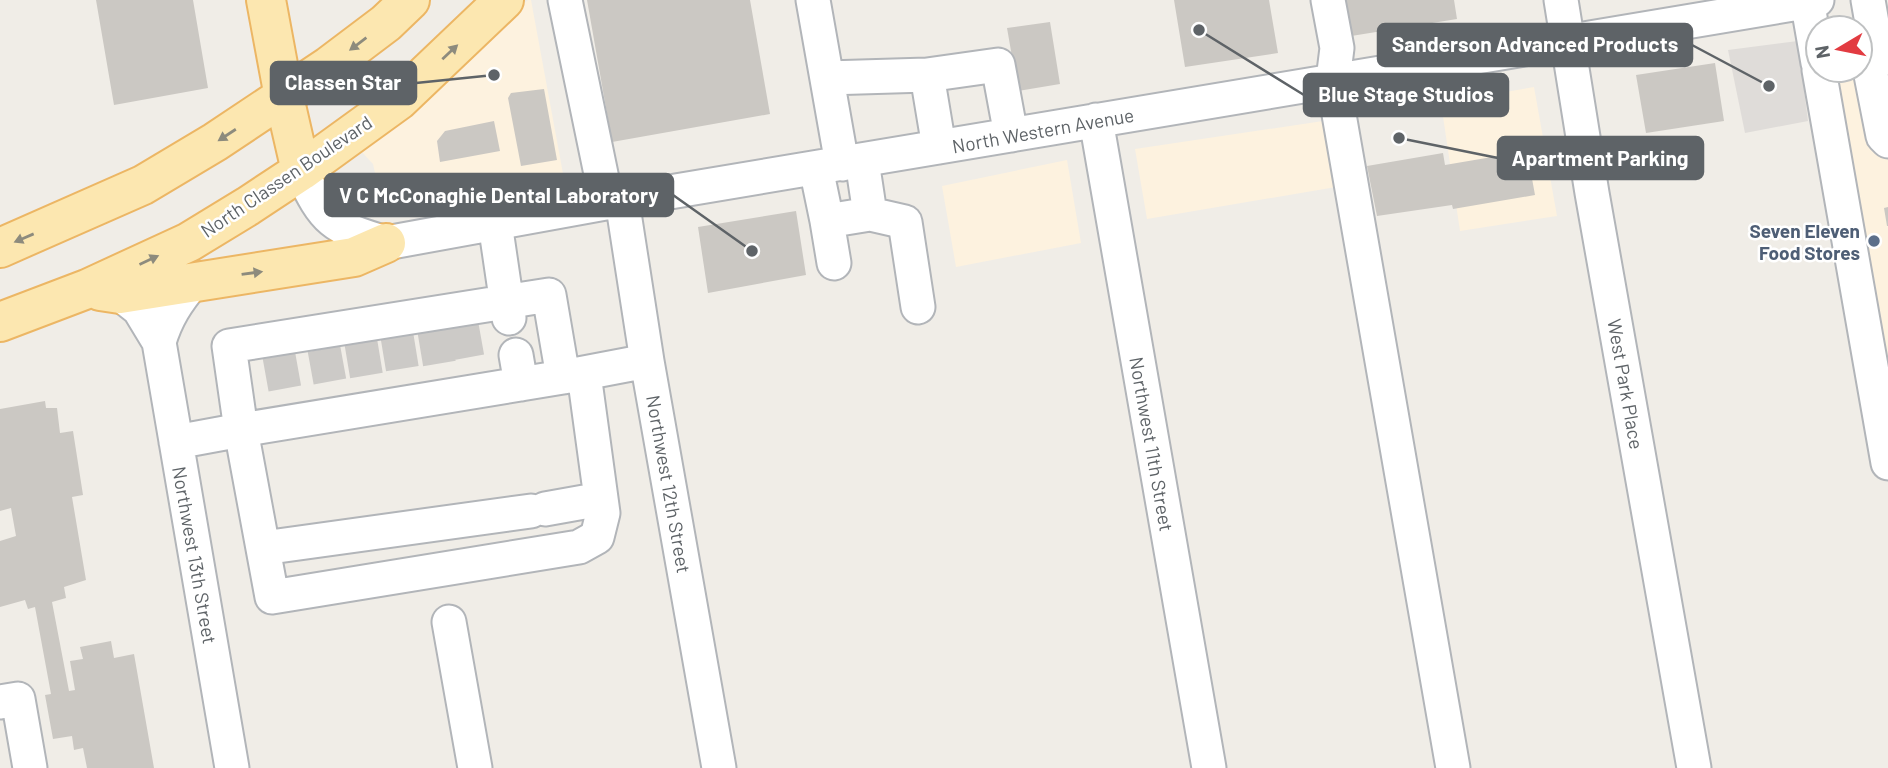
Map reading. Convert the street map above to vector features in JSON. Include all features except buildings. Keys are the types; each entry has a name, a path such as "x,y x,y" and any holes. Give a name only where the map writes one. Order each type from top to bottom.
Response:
{"main road":[{"path":"266,0 301,171"},
{"name":"North Classen Boulevard","path":"0,321 104,291 301,171 399,100 503,0"},
{"path":"0,248 142,185 215,142 284,97 386,23 408,1"},
{"path":"104,291 193,282 354,257 386,243"}],"street":[{"name":"Northwest 12th Street","path":"565,0 615,202 647,361 719,768"},
{"path":"813,0 840,164 827,221 834,263"},
{"path":"1328,0 1337,48 1333,80 1453,768"},
{"name":"West Park Place","path":"1561,0 1592,193 1694,768"},
{"path":"1868,0 1880,74 1883,136 1888,141"},
{"name":"North Western Avenue","path":"301,171 318,206 332,220 359,235 386,243 1096,120 1810,1"},
{"path":"827,78 927,75 998,65 1011,135"},
{"path":"927,75 939,148"},
{"path":"1821,84 1888,463"},
{"name":"Northwest 11th Street","path":"1096,120 1209,768"},
{"path":"840,164 870,214"},
{"path":"827,221 870,214 905,222 918,307"},
{"path":"495,223 508,310"},
{"path":"159,342 165,321 193,282"},
{"name":"Northwest 13th Street","path":"104,291 139,309 159,342 232,768"},
{"path":"549,295 573,376 601,499 603,513 597,537 579,547 272,597 241,430 229,346 278,347 508,310 549,295"},
{"path":"176,442 241,430 288,409 518,370 573,376 647,361"},
{"path":"263,548 601,499"},
{"path":"449,622 475,768"},
{"path":"0,702 18,699 30,768"}],"shaded area":[{"path":"531,0 566,190 411,215 381,200 373,164 360,150"},
{"name":"Seven Eleven Food Stores","path":"1888,24 1888,413 1833,84 1874,84 1874,47"},
{"path":"1798,41 1808,121 1745,133 1728,50"},
{"path":"1534,87 1557,216 1460,231 1441,103"},
{"path":"1323,121 1336,187 1147,219 1135,149"},
{"path":"1067,160 1081,243 956,267 942,186"}],"tunnel":[{"path":"462,325 474,392"},
{"path":"434,331 445,397"},
{"path":"397,336 408,403"},
{"path":"361,343 372,409"},
{"path":"324,349 336,415"},
{"path":"279,356 286,395"}],"place":[{"name":"Blue Stage Studios","path":"1199,30"},
{"name":"Classen Star","path":"494,75"},
{"name":"Sanderson Advanced Products","path":"1769,86"},
{"name":"Apartment Parking","path":"1399,138"},
{"name":"Seven Eleven Food Stores","path":"1874,241"},
{"name":"V C McConaghie Dental Laboratory","path":"752,251"}]}
